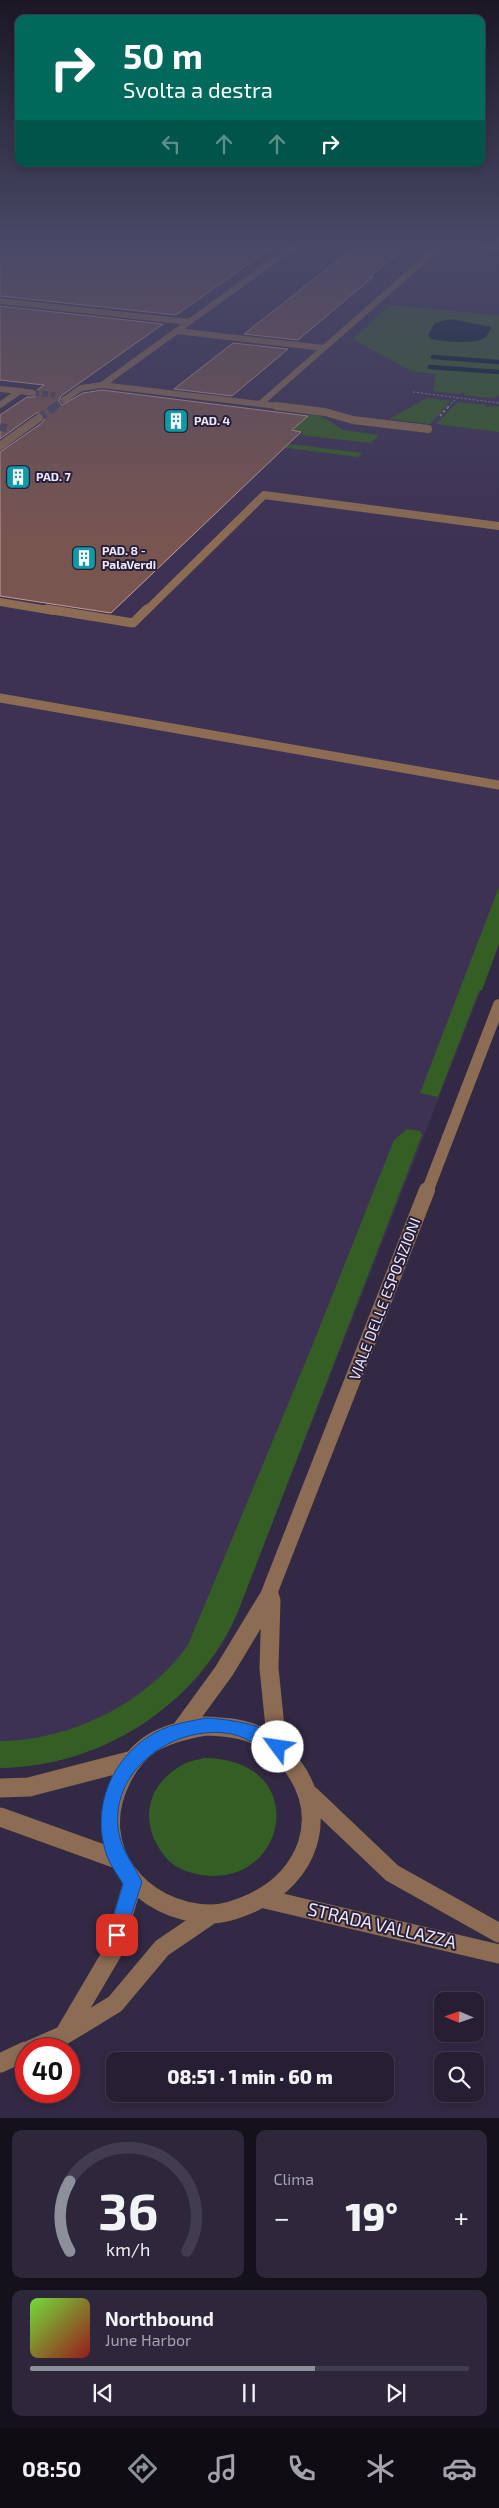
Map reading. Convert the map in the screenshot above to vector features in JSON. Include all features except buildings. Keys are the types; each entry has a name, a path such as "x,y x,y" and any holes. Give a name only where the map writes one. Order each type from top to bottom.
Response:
{"street":[{"path":"102,385 157,345"},
{"path":"296,345 324,348"},
{"path":"260,404 328,345"},
{"path":"55,395 66,398 81,388 102,385 325,412 353,420 428,429"},
{"path":"0,388 33,393"},
{"path":"0,405 20,391"},
{"path":"0,446 39,418"},
{"path":"7,428 22,430"},
{"path":"0,602 134,623 264,495 499,526"},
{"path":"0,698 499,786"},
{"name":"VIALE DELLE ESPOSIZIONI","path":"181,1730 224,1671 271,1593 499,1005"},
{"name":"VIALE DELLE ESPOSIZIONI","path":"271,1593 268,1668 278,1747"},
{"name":"STRADA VALLAZZA","path":"206,1726 231,1727 256,1734 278,1747 298,1769 310,1796 312,1824 306,1853 289,1879 265,1899 240,1910 212,1914 182,1911 156,1900 133,1882 117,1858 110,1833 110,1807 118,1782 133,1760 154,1742 181,1730 206,1726"},
{"name":"STRADA VALLAZZA","path":"0,1788 29,1788 133,1760"},
{"name":"STRADA VALLAZZA","path":"310,1796 392,1873 499,1933"},
{"path":"0,1817 117,1858"},
{"path":"64,2035 112,1953 133,1882"},
{"name":"STRADA VALLAZZA","path":"265,1899 499,1954"},
{"path":"57,2038 116,2004 162,1948 212,1914"},
{"path":"0,2063 15,2056"}],"path":[{"path":"412,392 499,403"},
{"path":"428,429 457,398"}],"shaded area":[{"path":"0,345 499,345 499,944 237,1614 222,1645 195,1681 177,1698 139,1727 77,1755 29,1765 0,1768"}],"green space":[{"path":"364,345 499,345 499,396 492,398 464,395 465,392 458,394 433,391 436,374 411,371"},
{"path":"427,398 451,401 430,424 389,419"},
{"path":"458,402 486,405 485,407 499,406 499,432 436,424"},
{"path":"309,414 321,416 343,430 379,435 371,443 301,435 303,433 292,429"},
{"path":"291,444 362,453 358,457 280,447"},
{"path":"499,887 499,944 482,990 479,991 438,1097 420,1093"},
{"path":"407,1129 420,1131 422,1135 237,1614 219,1647 197,1677 171,1703 141,1725 109,1743 74,1756 38,1765 0,1768 0,1741 27,1739 53,1734 80,1726 105,1714 152,1684 188,1645 313,1344 394,1140"},
{"path":"204,1758 239,1764 262,1779 274,1799 276,1822 269,1844 254,1862 231,1874 202,1875 188,1872 168,1860 152,1835 149,1822 150,1809 153,1796 159,1785 169,1774 182,1765"}],"waterway":[{"path":"433,357 499,362"},
{"path":"430,367 499,372"}],"tunnel":[{"path":"33,393 55,395"},
{"path":"54,407 64,400"},
{"path":"39,418 56,406"},
{"path":"0,427 7,428"}],"place":[{"name":"PAD. 4","path":"176,421"},
{"name":"PAD. 7","path":"18,477"},
{"name":"PAD. 8 - PalaVerdi","path":"84,558"}],"route":[{"path":"117,1935 133,1882 117,1858 110,1833 110,1807 118,1782 133,1760 154,1742 181,1730 206,1726 231,1727 256,1734 278,1747"}]}
